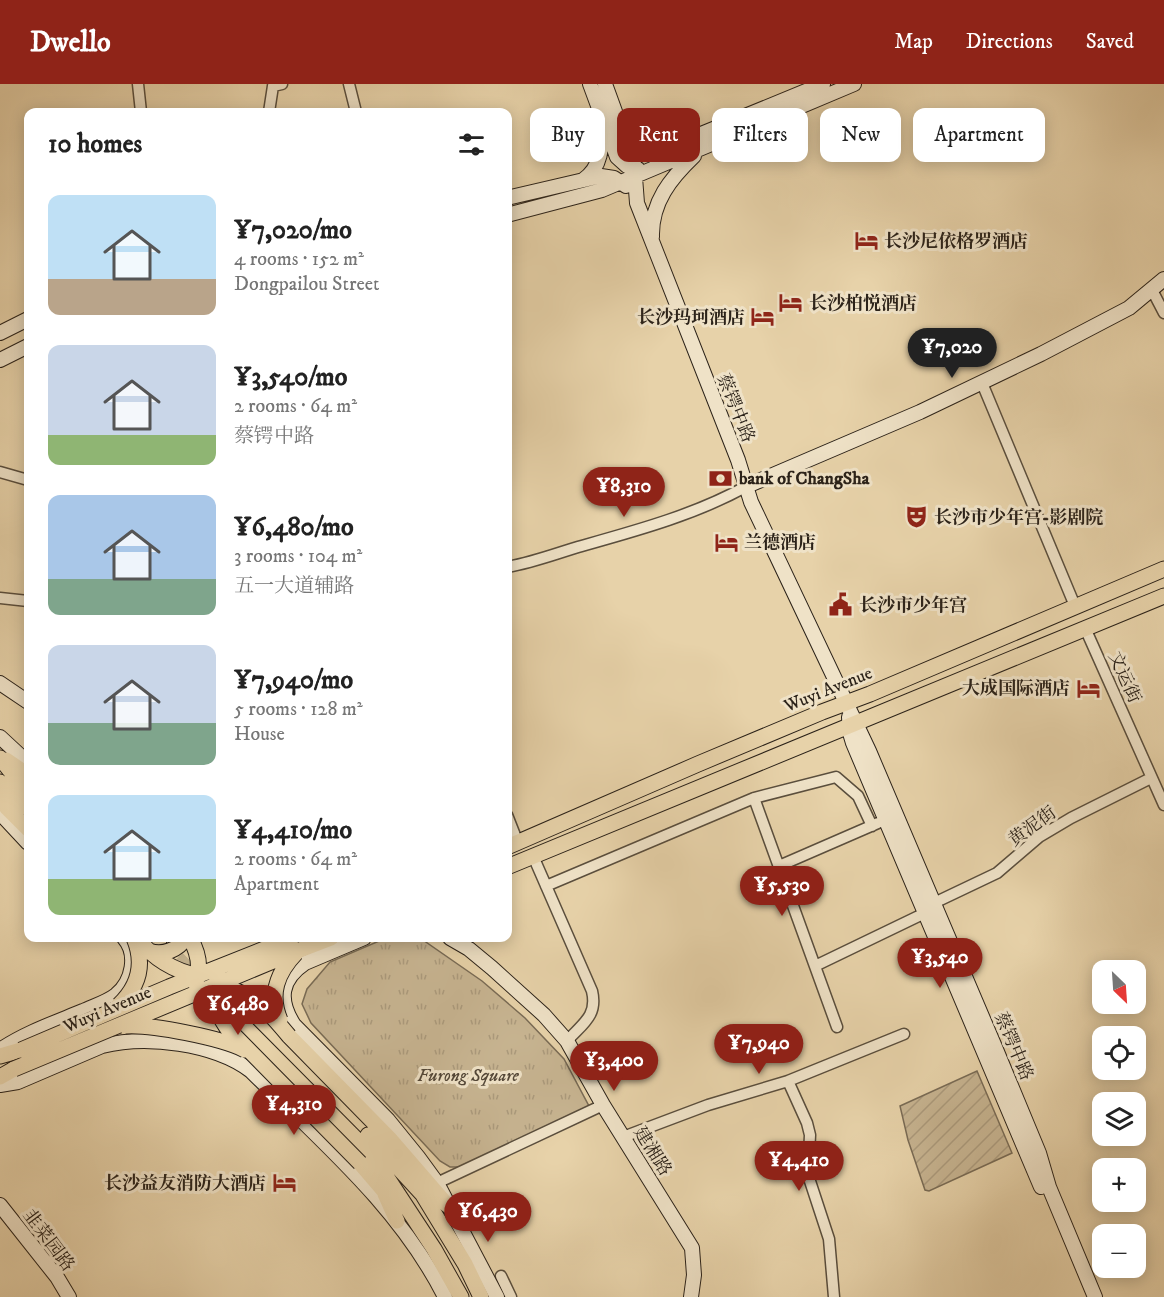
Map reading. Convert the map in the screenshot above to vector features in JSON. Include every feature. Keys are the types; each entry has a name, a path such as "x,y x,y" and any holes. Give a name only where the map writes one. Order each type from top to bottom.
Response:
{"main road":[{"path":"590,84 599,108"},
{"name":"蔡锷中路","path":"605,84 617,116"},
{"path":"700,134 823,84"},
{"path":"512,214 589,195 621,183 635,172 650,170 854,84"},
{"path":"605,125 617,157 635,172"},
{"path":"653,242 653,222 664,190 701,149"},
{"path":"582,181 593,172 598,162"},
{"name":"蔡锷中路","path":"632,162 635,172 637,203 757,517 834,673 886,820 929,908 1032,1137 1049,1187 1095,1297"},
{"path":"512,197 607,176 621,183 637,203"},
{"path":"747,486 982,383 1119,314 1164,279"},
{"path":"0,333 24,320"},
{"path":"0,342 24,330"},
{"path":"0,351 24,339"},
{"path":"0,360 24,348"},
{"name":"Wuyi Avenue","path":"512,865 822,737 851,716 870,694 1162,569"},
{"name":"Wuyi Avenue","path":"513,845 698,764 851,716 879,715 1164,596"},
{"path":"834,673 843,685 855,693 870,694"},
{"path":"0,683 24,699"},
{"path":"0,694 24,709"},
{"path":"822,737 831,736 844,739 864,753 870,725 879,715"},
{"path":"0,737 24,759"},
{"name":"蔡锷中路","path":"864,753 1088,1297"},
{"path":"0,757 24,772"},
{"path":"0,757 24,788"},
{"path":"3,798 24,806"},
{"path":"3,798 24,824"},
{"path":"3,798 24,835"},
{"path":"0,1050 17,1038 108,1000 121,990 130,975 132,965 131,950 126,942"},
{"path":"111,1011 127,996 138,979 140,960 137,942"},
{"path":"132,965 179,942"},
{"path":"155,943 157,954 172,950 183,942"},
{"path":"179,1000 193,979 198,956 189,942"},
{"path":"278,942 293,972"},
{"path":"355,942 305,963 293,972 286,984 283,999 289,1017 294,1025 388,1120 437,1183 497,1297"},
{"name":"建湘路","path":"457,942 492,968 544,1015 567,1041 603,1105 692,1248 694,1275 691,1297"},
{"path":"155,943 172,968 193,979 221,976 267,1009 289,1036 389,1138 447,1205"},
{"path":"289,1036 279,1017 274,995 281,972 295,944"},
{"name":"Wuyi Avenue","path":"0,1056 21,1050 193,979 246,973 295,944"},
{"name":"Wuyi Avenue","path":"0,1077 14,1069 179,1000 221,976 295,944"},
{"path":"221,976 215,999 217,1012 243,1026 368,1135 424,1197"},
{"path":"121,990 146,1041"},
{"path":"181,1045 283,999"},
{"path":"267,1009 255,1007 239,1011 229,1021 243,1026 373,1156 445,1297"},
{"path":"116,1026 140,1026 184,1033 230,1044 256,1056"},
{"path":"243,1026 256,1056 360,1163 403,1217 434,1249 461,1297"},
{"path":"0,1085 18,1082 102,1046 116,1043 146,1041 181,1045 226,1056 240,1062 251,1071 379,1199 403,1217"},
{"path":"389,1138 465,1264 481,1297"},
{"name":"韭菜园路","path":"0,1205 57,1277 69,1297"}],"street":[{"path":"138,84 141,108"},
{"path":"270,108 273,86 282,84"},
{"path":"349,84 355,108"},
{"path":"1152,290 1164,313"},
{"path":"982,383 1076,606"},
{"path":"0,472 24,479"},
{"path":"512,566 681,515 714,503 747,486"},
{"path":"0,598 24,601"},
{"name":"文运街","path":"1085,628 1164,805"},
{"path":"546,886 754,798 836,777 858,796 872,826"},
{"name":"黄泥街","path":"815,966 997,873 1039,837 1071,818 1151,778"},
{"path":"754,798 837,1026"},
{"path":"779,866 886,820"},
{"path":"533,856 592,991 595,1004 591,1015 567,1041"},
{"path":"623,1137 708,1105 788,1082 904,1034"},
{"path":"788,1082 807,1123 810,1135 808,1175 829,1239 834,1297"},
{"path":"437,1183 603,1105"},
{"path":"501,1276 511,1297"}],"green space":[{"name":"Furong Square","path":"377,942 426,942 482,981 525,1018 564,1059 590,1108 461,1167 450,1167 440,1161 311,1023 302,1004 307,989 330,962"},
{"path":"977,1071 1012,1153 929,1191 925,1190 908,1140 900,1106"}],"tunnel":[{"path":"161,942 242,1023"}],"place":[{"name":"长沙尼依格罗酒店","path":"866,241"},
{"name":"长沙柏悦酒店","path":"791,303"},
{"name":"长沙玛珂酒店","path":"763,317"},
{"name":"bank of ChangSha","path":"721,478"},
{"name":"长沙市少年宫-影剧院","path":"916,517"},
{"name":"兰德酒店","path":"726,542"},
{"name":"长沙市少年宫","path":"841,605"},
{"name":"大成国际酒店","path":"1088,688"},
{"name":"长沙益友消防大酒店","path":"284,1183"}]}
